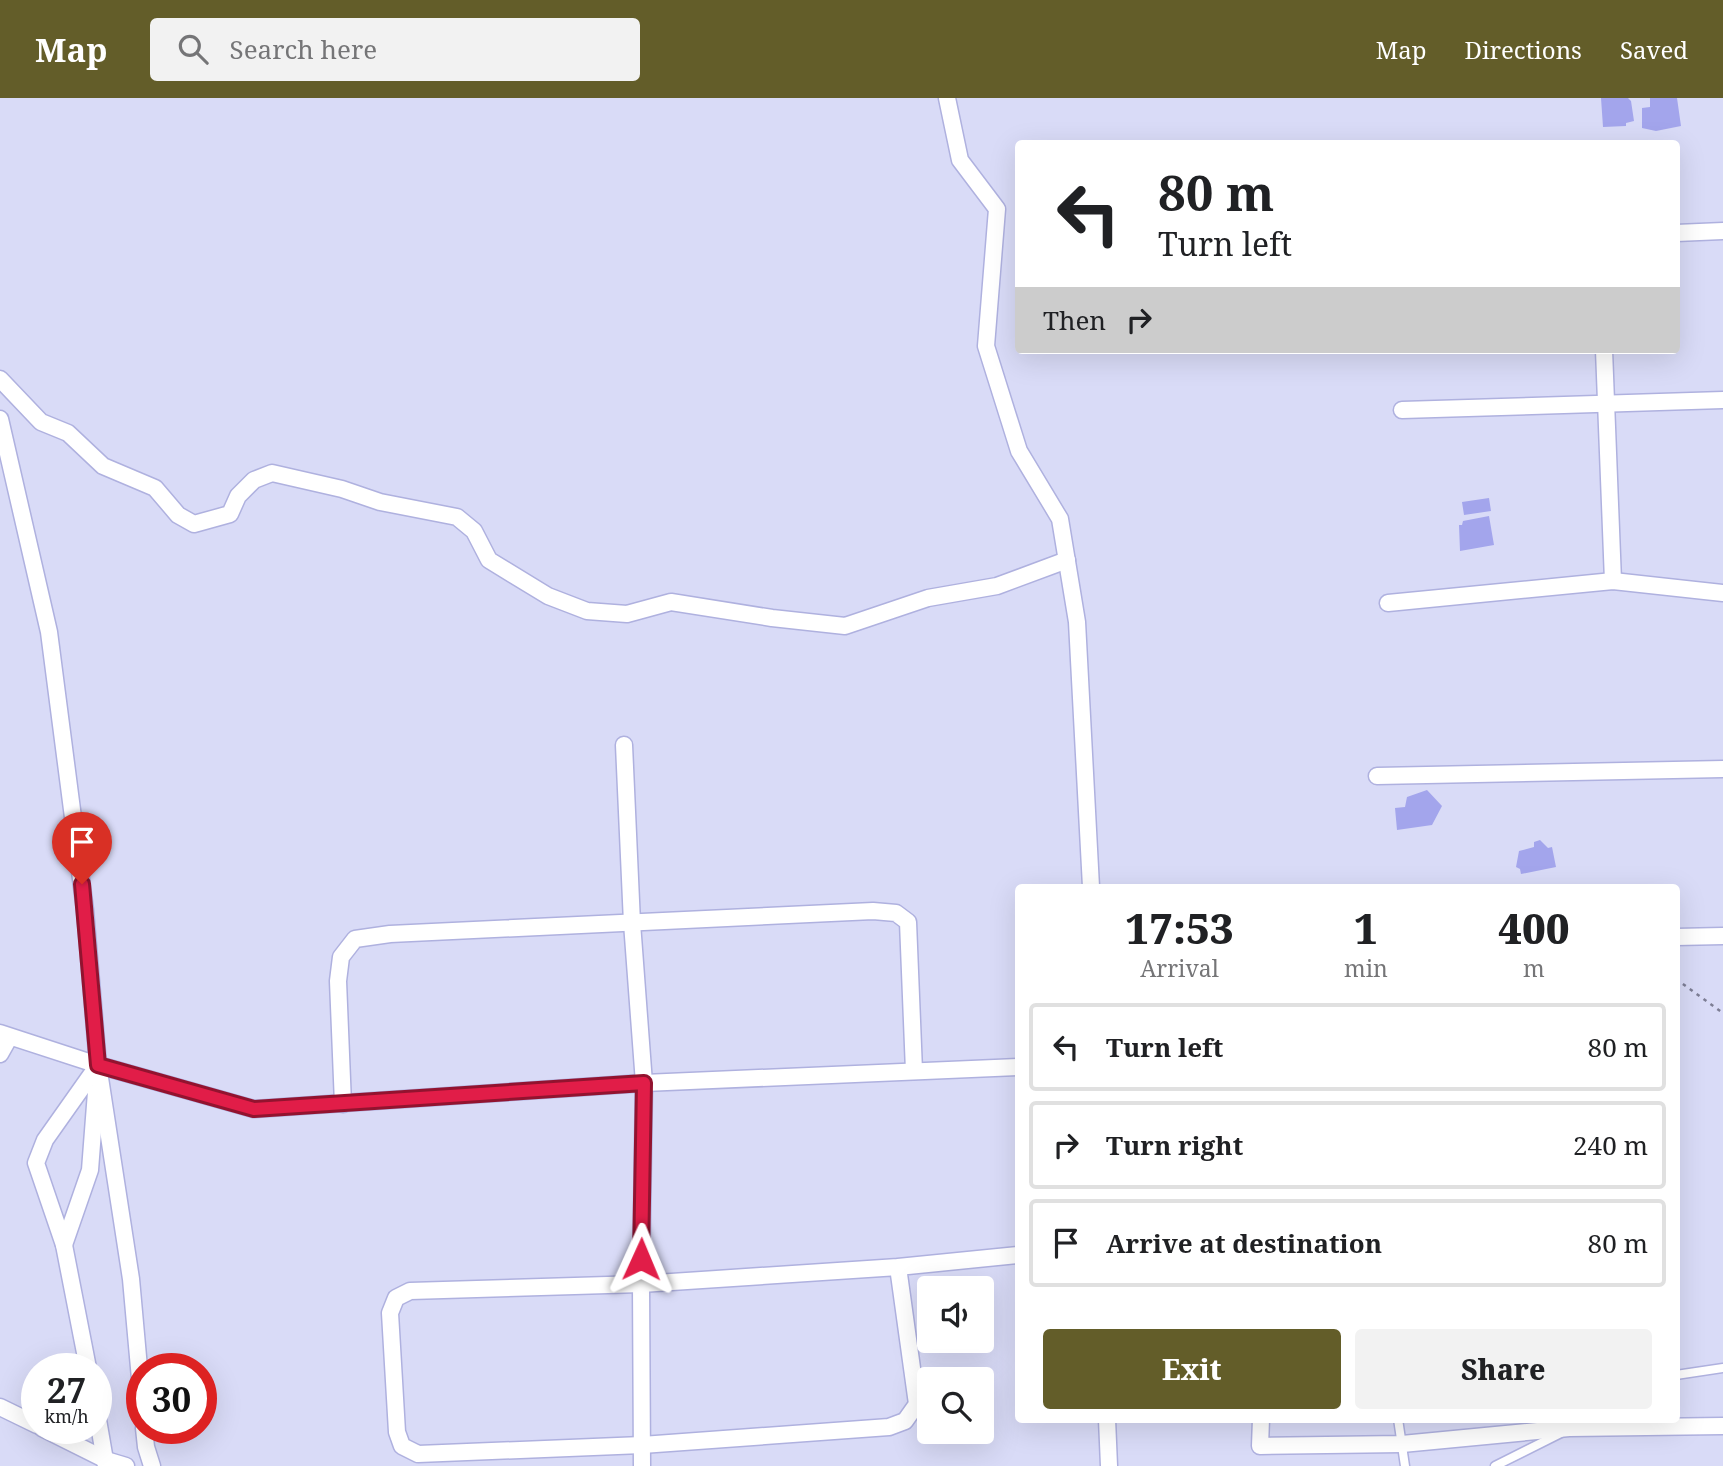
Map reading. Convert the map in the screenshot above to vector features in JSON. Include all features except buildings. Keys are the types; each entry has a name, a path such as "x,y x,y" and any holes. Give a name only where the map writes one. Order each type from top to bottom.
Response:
{"street":[{"path":"947,98 960,160 997,209 986,346 1019,451 1060,519 1077,622 1091,884"},
{"path":"1680,233 1723,231"},
{"path":"1604,354 1613,581"},
{"path":"0,379 41,422 68,433 103,466 155,488 178,515 194,524 230,514 238,496 254,480 272,473 342,489 380,502 457,517 474,531 489,560 548,596 587,611 626,614 671,602 845,626 928,598 997,586 1067,560"},
{"path":"1402,410 1723,400"},
{"path":"0,419 48,632 85,910 98,1065 131,1279 138,1353"},
{"path":"1388,603 1613,581 1723,593"},
{"path":"624,745 632,923 644,1083 642,1466"},
{"path":"1377,776 1723,769"},
{"path":"343,1104 338,981 341,957 355,939 390,934 873,911 896,913 908,922 914,1071"},
{"path":"1680,937 1723,936"},
{"path":"0,1054 5,1035 98,1065 254,1109 644,1083 1015,1067"},
{"path":"86,1353 64,1245 36,1163 45,1140 98,1065"},
{"path":"64,1245 90,1170 98,1065"},
{"path":"898,1266 918,1404 905,1421 889,1427 642,1445 418,1454 402,1446 397,1432 390,1313 396,1298 410,1291 641,1284 1015,1255"},
{"path":"0,1407 21,1417"},
{"path":"1107,1423 1109,1466"},
{"path":"1261,1423 1260,1447 1402,1444 1569,1428 1723,1426"},
{"path":"71,1444 106,1463 126,1466"},
{"path":"103,1444 106,1463"},
{"path":"146,1444 152,1466"}],"lane":[{"path":"1680,1374 1723,1368"},
{"path":"1399,1423 1405,1466"},
{"path":"1495,1466 1569,1428 1585,1423"}],"path":[{"path":"1680,982 1723,1013"}],"route":[{"path":"82,884 98,1065 254,1109 644,1083 641,1259"}]}
